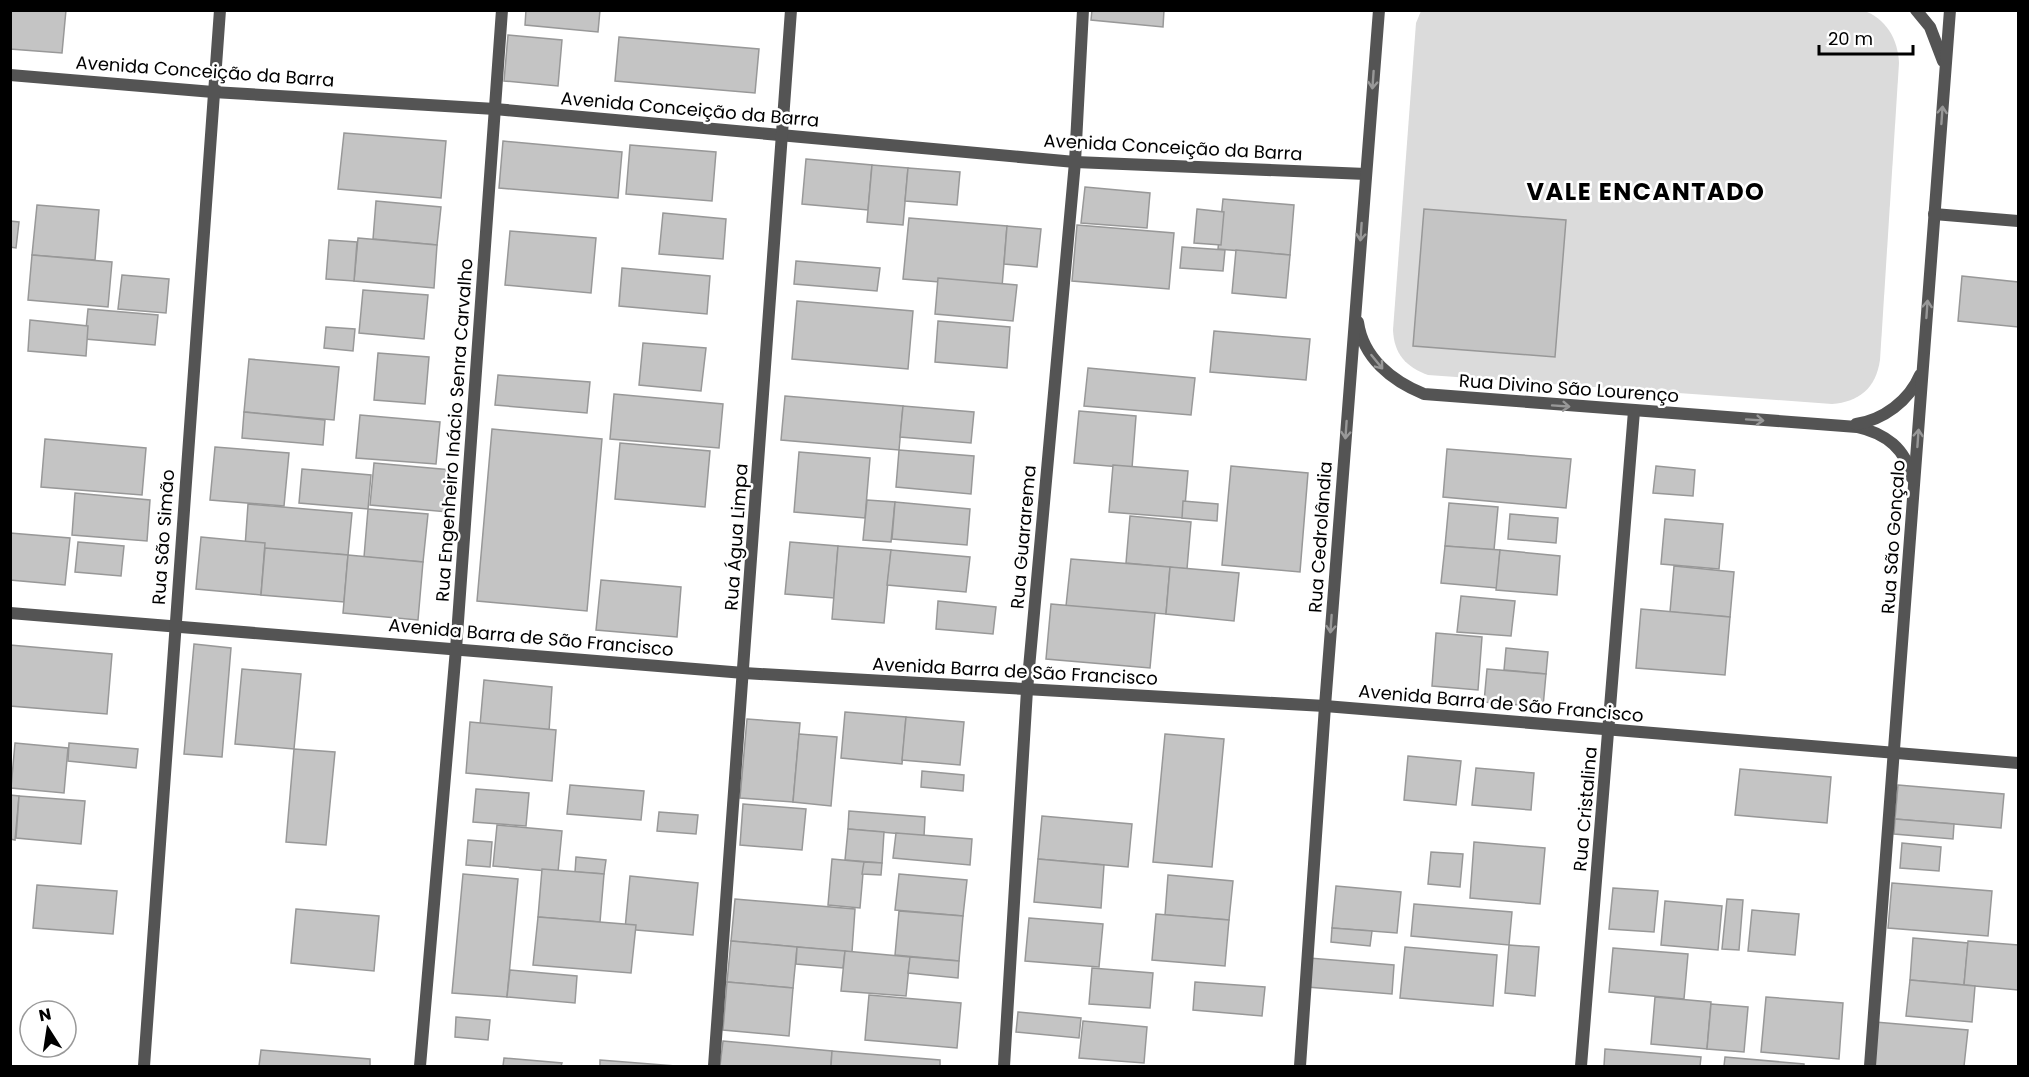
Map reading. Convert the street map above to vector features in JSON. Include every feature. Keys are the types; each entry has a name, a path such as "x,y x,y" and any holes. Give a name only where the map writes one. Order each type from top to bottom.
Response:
{"street":[{"name":"Rua São Simão","path":"144,1066 220,10"},
{"name":"Rua Engenheiro Inácio Senra Carvalho","path":"420,1066 456,649 502,10"},
{"name":"Rua Água Limpa","path":"714,1066 791,10"},
{"name":"Rua Guararema","path":"1004,1066 1027,690 1075,162 1083,10"},
{"path":"1916,10 1938,42 1945,77"},
{"name":"Rua São Gonçalo","path":"1870,1066 1915,496 1950,10"},
{"name":"Rua Cedrolândia","path":"1300,1066 1324,706 1379,14"},
{"name":"Avenida Conceição da Barra","path":"10,75 213,92 495,109 1075,162 1366,174"},
{"path":"1934,214 2019,221"},
{"name":"Rua Divino São Lourenço","path":"1356,309 1359,328 1375,361 1389,376 1406,387 1424,394 1871,430 1896,446 1910,469 1915,496"},
{"name":"Rua Divino São Lourenço","path":"1828,425 1866,423 1884,415 1908,395 1923,368"},
{"name":"Rua Cristalina","path":"1581,1066 1634,411"},
{"name":"Avenida Barra de São Francisco","path":"10,614 744,673 1324,706 2019,763"}],"shaded area":[{"path":"1862,10 1878,18 1889,30 1896,46 1899,63 1880,360 1875,378 1865,392 1842,403 1832,404 1428,375 1413,368 1399,353 1393,330 1416,23 1421,11"}],"building":[{"path":"10,10 66,10 62,53 10,49"},
{"path":"526,10 600,10 598,32 525,25"},
{"path":"1092,10 1164,10 1163,27 1091,20"},
{"path":"508,35 562,40 558,86 504,81"},
{"path":"619,37 759,49 755,93 615,81"},
{"path":"344,133 446,141 441,198 338,189"},
{"path":"503,141 622,152 618,198 499,188"},
{"path":"630,145 716,152 712,201 626,194"},
{"path":"806,159 872,165 868,210 802,204"},
{"path":"872,165 908,168 903,225 867,222"},
{"path":"908,168 960,172 957,205 905,201"},
{"path":"1085,187 1150,193 1147,228 1081,223"},
{"path":"1223,199 1294,205 1290,255 1218,249"},
{"path":"376,201 441,207 437,245 373,239"},
{"path":"37,205 99,210 95,260 32,255"},
{"path":"1197,209 1224,212 1221,245 1194,243"},
{"path":"1424,209 1566,220 1555,357 1413,346"},
{"path":"663,213 726,219 723,259 659,254"},
{"path":"909,218 1007,226 1002,287 903,279"},
{"path":"10,221 19,222 16,248 10,247"},
{"path":"1077,225 1174,233 1169,289 1072,281"},
{"path":"1007,226 1041,229 1037,267 1004,264"},
{"path":"510,231 596,238 591,293 505,285"},
{"path":"358,238 437,245 434,288 354,281"},
{"path":"329,240 357,242 354,281 326,279"},
{"path":"1182,247 1225,250 1223,271 1180,268"},
{"path":"1236,250 1290,255 1286,298 1232,293"},
{"path":"32,255 112,262 108,307 28,300"},
{"path":"796,261 880,268 877,291 794,284"},
{"path":"622,268 710,276 707,314 619,306"},
{"path":"122,275 169,279 166,313 118,309"},
{"path":"1962,276 2018,282 2018,327 1958,321"},
{"path":"938,278 1017,285 1013,321 935,314"},
{"path":"363,290 428,295 424,339 359,333"},
{"path":"797,301 913,311 908,369 792,359"},
{"path":"88,309 158,315 155,345 85,339"},
{"path":"30,320 88,326 86,356 28,351"},
{"path":"938,321 1010,327 1007,368 935,362"},
{"path":"326,327 355,329 353,351 324,348"},
{"path":"1214,331 1310,339 1306,380 1210,372"},
{"path":"643,343 706,348 701,391 639,385"},
{"path":"378,353 429,357 425,404 374,400"},
{"path":"249,359 339,367 334,420 244,412"},
{"path":"1088,368 1195,378 1191,415 1084,406"},
{"path":"498,375 590,382 587,413 495,405"},
{"path":"614,394 723,404 719,448 610,439"},
{"path":"785,396 903,406 899,450 781,440"},
{"path":"903,406 974,412 971,443 900,437"},
{"path":"1079,411 1136,416 1132,468 1074,463"},
{"path":"244,412 325,420 323,445 242,438"},
{"path":"360,415 440,422 436,464 356,458"},
{"path":"492,429 602,439 587,611 477,601"},
{"path":"45,439 146,448 142,495 41,487"},
{"path":"620,443 710,451 705,507 615,499"},
{"path":"215,447 289,453 284,506 210,500"},
{"path":"1447,449 1571,459 1566,508 1443,497"},
{"path":"899,450 974,456 971,494 896,487"},
{"path":"799,452 870,458 865,518 794,512"},
{"path":"374,463 452,470 448,512 370,505"},
{"path":"1113,465 1188,471 1184,518 1109,512"},
{"path":"1231,466 1308,473 1300,572 1222,565"},
{"path":"1656,466 1695,470 1693,496 1653,493"},
{"path":"302,469 371,475 368,509 299,503"},
{"path":"75,493 150,500 147,541 72,535"},
{"path":"867,500 895,502 891,542 863,540"},
{"path":"1183,501 1218,504 1217,521 1182,518"},
{"path":"895,502 970,509 967,545 892,539"},
{"path":"1449,503 1498,507 1494,550 1445,546"},
{"path":"248,504 352,513 348,555 245,547"},
{"path":"368,509 428,514 423,562 364,557"},
{"path":"1510,514 1558,518 1556,543 1508,539"},
{"path":"1130,516 1191,522 1187,569 1126,563"},
{"path":"1665,519 1723,524 1719,569 1661,564"},
{"path":"10,533 70,538 65,585 10,580"},
{"path":"201,537 265,543 261,595 196,589"},
{"path":"78,542 124,546 121,576 75,572"},
{"path":"790,542 838,546 834,598 785,594"},
{"path":"838,546 891,550 884,623 832,619"},
{"path":"1445,546 1500,550 1497,588 1441,583"},
{"path":"265,548 348,555 344,602 261,595"},
{"path":"891,550 970,557 966,592 887,585"},
{"path":"1500,550 1560,556 1557,595 1496,590"},
{"path":"348,555 423,562 418,620 343,613"},
{"path":"1071,559 1170,567 1166,614 1066,606"},
{"path":"1674,566 1734,572 1730,617 1670,612"},
{"path":"1170,567 1239,573 1234,621 1166,614"},
{"path":"601,580 681,587 677,637 596,630"},
{"path":"1461,596 1515,601 1511,636 1457,632"},
{"path":"938,601 996,607 993,634 936,629"},
{"path":"1051,604 1155,613 1150,668 1046,659"},
{"path":"1641,609 1730,617 1725,675 1636,668"},
{"path":"1436,633 1482,637 1478,690 1432,686"},
{"path":"194,644 231,648 222,757 184,754"},
{"path":"10,645 112,654 107,714 10,706"},
{"path":"1506,648 1548,652 1546,674 1504,670"},
{"path":"242,669 301,674 294,749 235,744"},
{"path":"1487,669 1546,674 1543,707 1484,702"},
{"path":"484,680 552,687 549,731 480,725"},
{"path":"845,712 906,717 902,764 841,758"},
{"path":"906,717 964,722 960,765 902,760"},
{"path":"747,719 800,723 793,802 740,798"},
{"path":"470,722 556,730 552,781 466,773"},
{"path":"799,734 837,737 831,806 793,802"},
{"path":"1165,734 1224,739 1212,867 1153,862"},
{"path":"15,743 68,748 64,793 11,788"},
{"path":"69,743 138,749 136,768 68,761"},
{"path":"294,749 335,752 326,845 286,842"},
{"path":"1408,756 1461,761 1456,805 1404,800"},
{"path":"1476,768 1534,773 1531,810 1472,805"},
{"path":"1740,769 1831,777 1827,823 1735,815"},
{"path":"922,771 964,775 963,791 921,787"},
{"path":"570,785 644,791 641,820 567,814"},
{"path":"1898,785 2004,794 2001,828 1895,819"},
{"path":"476,789 529,793 526,826 473,822"},
{"path":"10,795 19,796 15,840 10,839"},
{"path":"19,796 85,801 81,844 16,838"},
{"path":"743,804 806,809 802,850 740,845"},
{"path":"849,811 925,817 924,836 848,829"},
{"path":"659,812 698,815 696,834 657,831"},
{"path":"1042,816 1132,824 1128,867 1038,859"},
{"path":"1895,819 1954,824 1953,839 1894,834"},
{"path":"497,825 562,831 558,872 493,866"},
{"path":"848,829 884,832 882,863 845,860"},
{"path":"896,833 972,839 970,865 893,858"},
{"path":"468,840 492,842 490,867 466,865"},
{"path":"1474,842 1545,848 1540,904 1470,898"},
{"path":"1902,843 1941,847 1939,871 1900,868"},
{"path":"1431,852 1463,854 1460,887 1428,884"},
{"path":"576,857 606,860 604,874 575,872"},
{"path":"832,859 864,862 860,908 828,905"},
{"path":"1038,859 1104,865 1101,908 1034,902"},
{"path":"864,862 882,863 881,875 862,874"},
{"path":"542,869 604,874 600,922 538,917"},
{"path":"463,874 518,879 507,997 452,993"},
{"path":"899,874 967,880 963,916 895,910"},
{"path":"1168,875 1233,881 1229,920 1165,915"},
{"path":"630,876 698,883 693,935 625,929"},
{"path":"1892,883 1992,891 1988,936 1888,928"},
{"path":"37,885 117,891 113,934 33,928"},
{"path":"1336,886 1401,892 1397,933 1332,928"},
{"path":"1613,888 1658,891 1654,932 1609,929"},
{"path":"735,899 855,909 852,952 731,941"},
{"path":"1727,899 1743,900 1739,950 1722,949"},
{"path":"1665,901 1722,906 1718,950 1661,945"},
{"path":"1414,904 1512,912 1509,945 1411,936"},
{"path":"296,909 379,916 374,971 291,963"},
{"path":"1752,910 1799,914 1795,955 1748,951"},
{"path":"899,911 963,916 959,961 895,955"},
{"path":"1156,914 1229,920 1225,966 1152,960"},
{"path":"538,917 636,925 631,973 533,965"},
{"path":"1029,918 1103,924 1099,967 1025,961"},
{"path":"1332,928 1372,931 1370,946 1331,942"},
{"path":"1913,938 1968,943 1964,985 1910,980"},
{"path":"731,941 797,947 793,988 727,982"},
{"path":"1968,941 2018,945 2018,990 1964,985"},
{"path":"1509,945 1539,947 1535,996 1505,993"},
{"path":"797,947 845,951 843,968 796,964"},
{"path":"1405,947 1497,955 1493,1006 1400,998"},
{"path":"1613,948 1688,954 1684,999 1609,992"},
{"path":"845,951 910,957 906,996 841,991"},
{"path":"910,957 959,961 958,978 908,973"},
{"path":"1309,958 1394,965 1392,994 1307,987"},
{"path":"1092,968 1153,973 1150,1008 1089,1004"},
{"path":"510,970 577,976 575,1003 507,997"},
{"path":"1910,980 1975,986 1972,1022 1906,1016"},
{"path":"727,982 793,988 789,1036 723,1030"},
{"path":"1195,982 1265,987 1262,1016 1193,1010"},
{"path":"869,995 961,1003 957,1048 865,1040"},
{"path":"1655,997 1711,1002 1707,1049 1651,1044"},
{"path":"1766,997 1843,1003 1839,1059 1761,1052"},
{"path":"1711,1004 1748,1007 1744,1052 1707,1049"},
{"path":"1018,1012 1081,1018 1079,1038 1016,1032"},
{"path":"456,1017 490,1020 488,1040 455,1037"},
{"path":"1083,1021 1147,1027 1144,1063 1079,1058"},
{"path":"1875,1022 1968,1030 1964,1066 1871,1066"},
{"path":"723,1041 832,1051 831,1066 720,1066"},
{"path":"1605,1049 1701,1057 1700,1066 1604,1066"},
{"path":"261,1050 370,1059 370,1066 259,1066"},
{"path":"832,1051 940,1060 940,1066 831,1066"},
{"path":"1725,1057 1804,1064 1804,1066 1724,1066"},
{"path":"504,1058 562,1063 561,1066 503,1066"},
{"path":"600,1060 676,1066 600,1066"}],"district":[{"name":"VALE ENCANTADO","path":"1646,191"}]}
